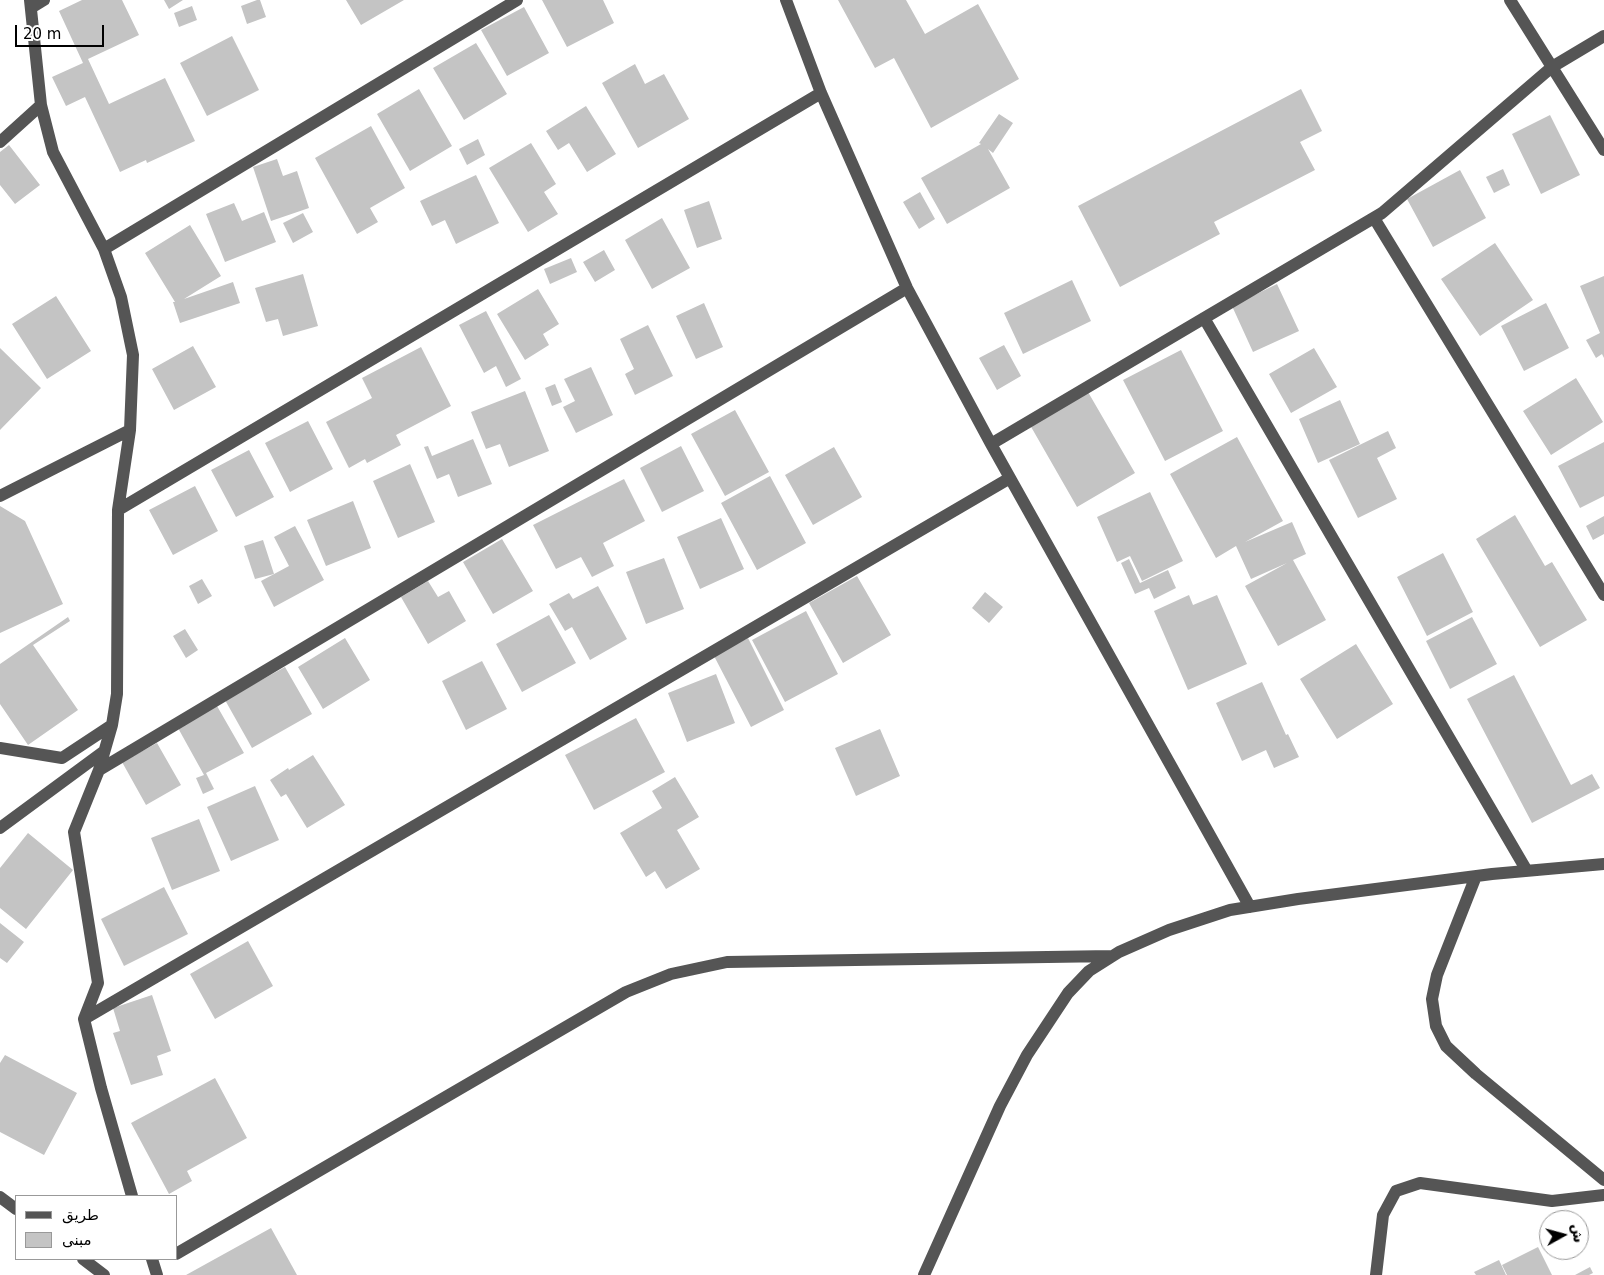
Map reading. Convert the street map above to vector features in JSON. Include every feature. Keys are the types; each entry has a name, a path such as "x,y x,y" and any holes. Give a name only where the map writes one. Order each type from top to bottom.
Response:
{"street":[{"path":"44,0 30,4 41,105 53,152 104,249 121,297 133,355 133,394 130,430 118,510 117,694 112,725 99,770 74,832 98,983 84,1020 132,1195"},
{"path":"104,249 517,0"},
{"path":"787,0 821,93 907,288 991,444 1250,907"},
{"path":"1510,0 1604,150"},
{"path":"991,444 1382,213 1552,67 1604,36"},
{"path":"118,510 821,93"},
{"path":"0,142 41,105"},
{"path":"1374,218 1604,595"},
{"path":"99,770 907,288"},
{"path":"1204,318 1528,871"},
{"path":"0,496 130,430"},
{"path":"84,1020 1010,478"},
{"path":"0,748 62,758 112,725"},
{"path":"0,828 104,752"},
{"path":"924,1275 1000,1106 1026,1055 1068,994 1089,971 1112,956 1169,930 1230,910 1298,899 1476,876 1604,864"},
{"path":"1476,876 1437,975 1432,999 1436,1026 1446,1046 1604,1180"},
{"path":"178,1253 626,992 671,974 727,962 1112,956"},
{"path":"1376,1275 1383,1215 1396,1192 1420,1183 1552,1201 1604,1195"},
{"path":"0,1197 15,1208"},
{"path":"83,1260 104,1275"},
{"path":"155,1267 167,1260"}],"building":[{"path":"82,0 122,0 139,35 88,59 109,104 165,78 195,141 147,163 146,160 120,172 85,97 66,106 52,77 83,63 59,11"},
{"path":"164,0 183,0 169,9"},
{"path":"260,0 266,17 247,24 241,6"},
{"path":"346,0 404,0 361,25"},
{"path":"542,0 603,0 614,23 567,47"},
{"path":"838,0 906,0 925,34 978,4 1019,79 931,128 894,58 875,68"},
{"path":"192,6 197,20 179,27 174,13"},
{"path":"524,7 549,53 507,76 481,30"},
{"path":"232,36 259,90 207,116 180,63"},
{"path":"476,43 507,94 464,120 433,68"},
{"path":"635,64 645,84 664,74 689,119 638,148 602,83"},
{"path":"419,89 452,146 410,171 377,114"},
{"path":"1301,89 1322,131 1300,142 1315,170 1214,222 1220,234 1120,287 1078,206"},
{"path":"586,106 616,154 587,172 569,143 558,150 546,131"},
{"path":"999,114 1013,123 993,153 988,149 1010,188 947,224 921,178 981,144 979,143"},
{"path":"1550,115 1580,175 1541,194 1512,134"},
{"path":"371,126 405,188 370,208 378,222 357,234 315,158"},
{"path":"478,139 485,155 467,165 459,149"},
{"path":"531,143 556,184 544,192 558,214 528,232 489,168"},
{"path":"9,145 40,185 15,204 0,185 0,152"},
{"path":"277,159 283,176 297,171 309,208 271,221 253,167"},
{"path":"1503,169 1510,185 1494,193 1486,177"},
{"path":"1460,170 1486,218 1433,247 1407,199"},
{"path":"476,175 499,223 456,244 445,220 432,226 420,201"},
{"path":"920,192 935,219 919,229 903,202"},
{"path":"709,201 722,239 697,248 684,210"},
{"path":"234,203 242,221 264,212 276,242 225,262 206,214"},
{"path":"303,213 313,232 293,243 283,223"},
{"path":"662,218 690,268 652,289 625,240"},
{"path":"190,225 221,276 184,299 233,282 240,303 180,323 173,302 175,302 145,253"},
{"path":"1495,243 1533,300 1480,336 1441,279"},
{"path":"604,250 615,270 595,282 583,262"},
{"path":"571,258 577,272 550,284 544,269"},
{"path":"303,274 318,326 283,336 278,319 266,322 255,288"},
{"path":"1604,276 1604,358 1602,354 1596,358 1586,340 1600,333 1580,286"},
{"path":"1072,280 1091,321 1023,354 1004,313"},
{"path":"1277,284 1299,331 1253,352 1232,306"},
{"path":"538,289 559,324 543,334 549,345 525,360 497,314"},
{"path":"56,296 91,351 47,379 12,324"},
{"path":"704,303 723,347 696,359 676,316"},
{"path":"1546,303 1569,348 1524,371 1501,326"},
{"path":"486,311 521,379 506,387 496,366 484,373 459,325"},
{"path":"648,325 673,376 635,395 625,374 634,369 620,339"},
{"path":"1004,345 1021,376 997,390 979,358"},
{"path":"193,346 216,387 174,410 152,369"},
{"path":"421,347 451,406 396,435 401,445 367,463 365,459 349,468 326,422 372,398 362,378"},
{"path":"0,348 41,388 0,430"},
{"path":"1314,348 1337,387 1291,413 1269,374"},
{"path":"1181,350 1223,431 1165,461 1123,380"},
{"path":"591,367 613,415 576,433 563,407 575,401 564,379"},
{"path":"1576,378 1603,422 1551,455 1523,411"},
{"path":"555,384 562,402 552,406 545,388"},
{"path":"525,391 549,451 509,467 500,444 486,449 471,412"},
{"path":"1088,392 1135,473 1077,507 1030,425"},
{"path":"1340,400 1360,444 1318,463 1299,419"},
{"path":"735,410 769,472 725,496 691,434"},
{"path":"308,421 333,469 290,492 265,443"},
{"path":"1388,431 1396,448 1377,458 1397,499 1358,518 1329,460"},
{"path":"1237,437 1283,521 1245,542 1292,522 1306,554 1293,560 1326,620 1278,646 1245,586 1287,563 1251,579 1236,546 1216,558 1170,474"},
{"path":"473,439 492,484 458,497 449,474 437,479 424,447 428,446 432,456"},
{"path":"1604,442 1604,496 1580,508 1558,466"},
{"path":"681,446 704,491 662,512 640,468"},
{"path":"834,447 862,497 813,525 785,475"},
{"path":"249,450 274,497 236,517 211,470"},
{"path":"410,464 435,522 398,538 373,481"},
{"path":"770,476 806,543 757,570 721,503"},
{"path":"624,479 645,521 603,543 614,566 592,577 581,557 556,569 533,525"},
{"path":"195,486 218,531 173,555 149,510"},
{"path":"1150,492 1183,561 1142,581 1130,556 1117,562 1097,517"},
{"path":"353,501 371,548 326,566 307,520"},
{"path":"0,506 25,521 63,604 0,633"},
{"path":"1515,515 1545,566 1552,562 1587,620 1540,647 1476,539"},
{"path":"1604,516 1604,534 1593,540 1586,526"},
{"path":"721,518 744,569 700,589 677,537"},
{"path":"295,526 324,580 274,607 261,581 289,566 274,537"},
{"path":"502,539 533,591 493,614 463,562"},
{"path":"263,540 274,574 255,579 244,546"},
{"path":"1443,553 1473,612 1427,636 1397,577"},
{"path":"664,558 684,609 646,624 626,572"},
{"path":"1129,559 1140,583 1168,570 1176,588 1154,599 1149,588 1135,594 1121,563"},
{"path":"857,576 891,635 843,663 809,603"},
{"path":"202,579 212,596 198,604 189,586"},
{"path":"428,581 438,597 449,591 466,621 428,644 401,597"},
{"path":"598,586 627,639 590,660 572,627 565,631 549,604 569,593 573,599"},
{"path":"985,592 1003,607 989,623 972,608"},
{"path":"1189,595 1193,605 1217,595 1247,664 1188,690 1154,611"},
{"path":"806,611 838,674 785,702 752,640"},
{"path":"549,615 576,663 522,692 496,644"},
{"path":"68,617 70,621 33,645 78,710 28,745 0,704 0,664"},
{"path":"1472,617 1497,664 1450,689 1426,641"},
{"path":"185,629 198,650 186,658 173,636"},
{"path":"345,638 370,680 323,709 298,667"},
{"path":"748,638 784,710 751,727 714,656"},
{"path":"1356,644 1393,704 1337,739 1300,679"},
{"path":"482,661 507,709 466,730 442,681"},
{"path":"285,667 312,714 252,748 225,700"},
{"path":"716,674 735,723 687,742 668,693"},
{"path":"1514,675 1571,785 1592,774 1600,788 1532,823 1467,699"},
{"path":"1262,682 1286,735 1288,734 1299,757 1274,768 1266,750 1242,761 1216,703"},
{"path":"217,706 244,753 206,773 214,789 203,794 196,778 204,775 178,728"},
{"path":"636,718 665,772 594,810 565,755"},
{"path":"880,729 900,776 856,796 835,748"},
{"path":"157,743 181,785 146,805 122,762"},
{"path":"313,755 345,805 307,828 286,794 281,797 270,780"},
{"path":"675,777 699,817 677,830 700,869 666,889 655,871 646,877 620,833 662,808 652,791"},
{"path":"255,786 279,840 231,861 207,807"},
{"path":"199,819 220,871 172,890 151,838"},
{"path":"28,833 73,870 26,929 0,908 0,868"},
{"path":"164,887 188,934 124,966 101,919"},
{"path":"0,923 24,942 7,963 0,958"},
{"path":"248,941 273,986 215,1019 190,974"},
{"path":"152,995 171,1051 157,1056 163,1075 131,1085 113,1033 120,1031 113,1008"},
{"path":"5,1055 77,1093 44,1155 0,1132 0,1063"},
{"path":"215,1078 247,1138 187,1171 192,1181 169,1194 131,1123"},
{"path":"271,1228 297,1275 186,1275"},
{"path":"1538,1247 1539,1260 1544,1260 1552,1275 1507,1275 1502,1265"},
{"path":"1499,1260 1506,1275 1476,1275 1474,1272"},
{"path":"1590,1267 1593,1273 1589,1275 1575,1275"}]}
